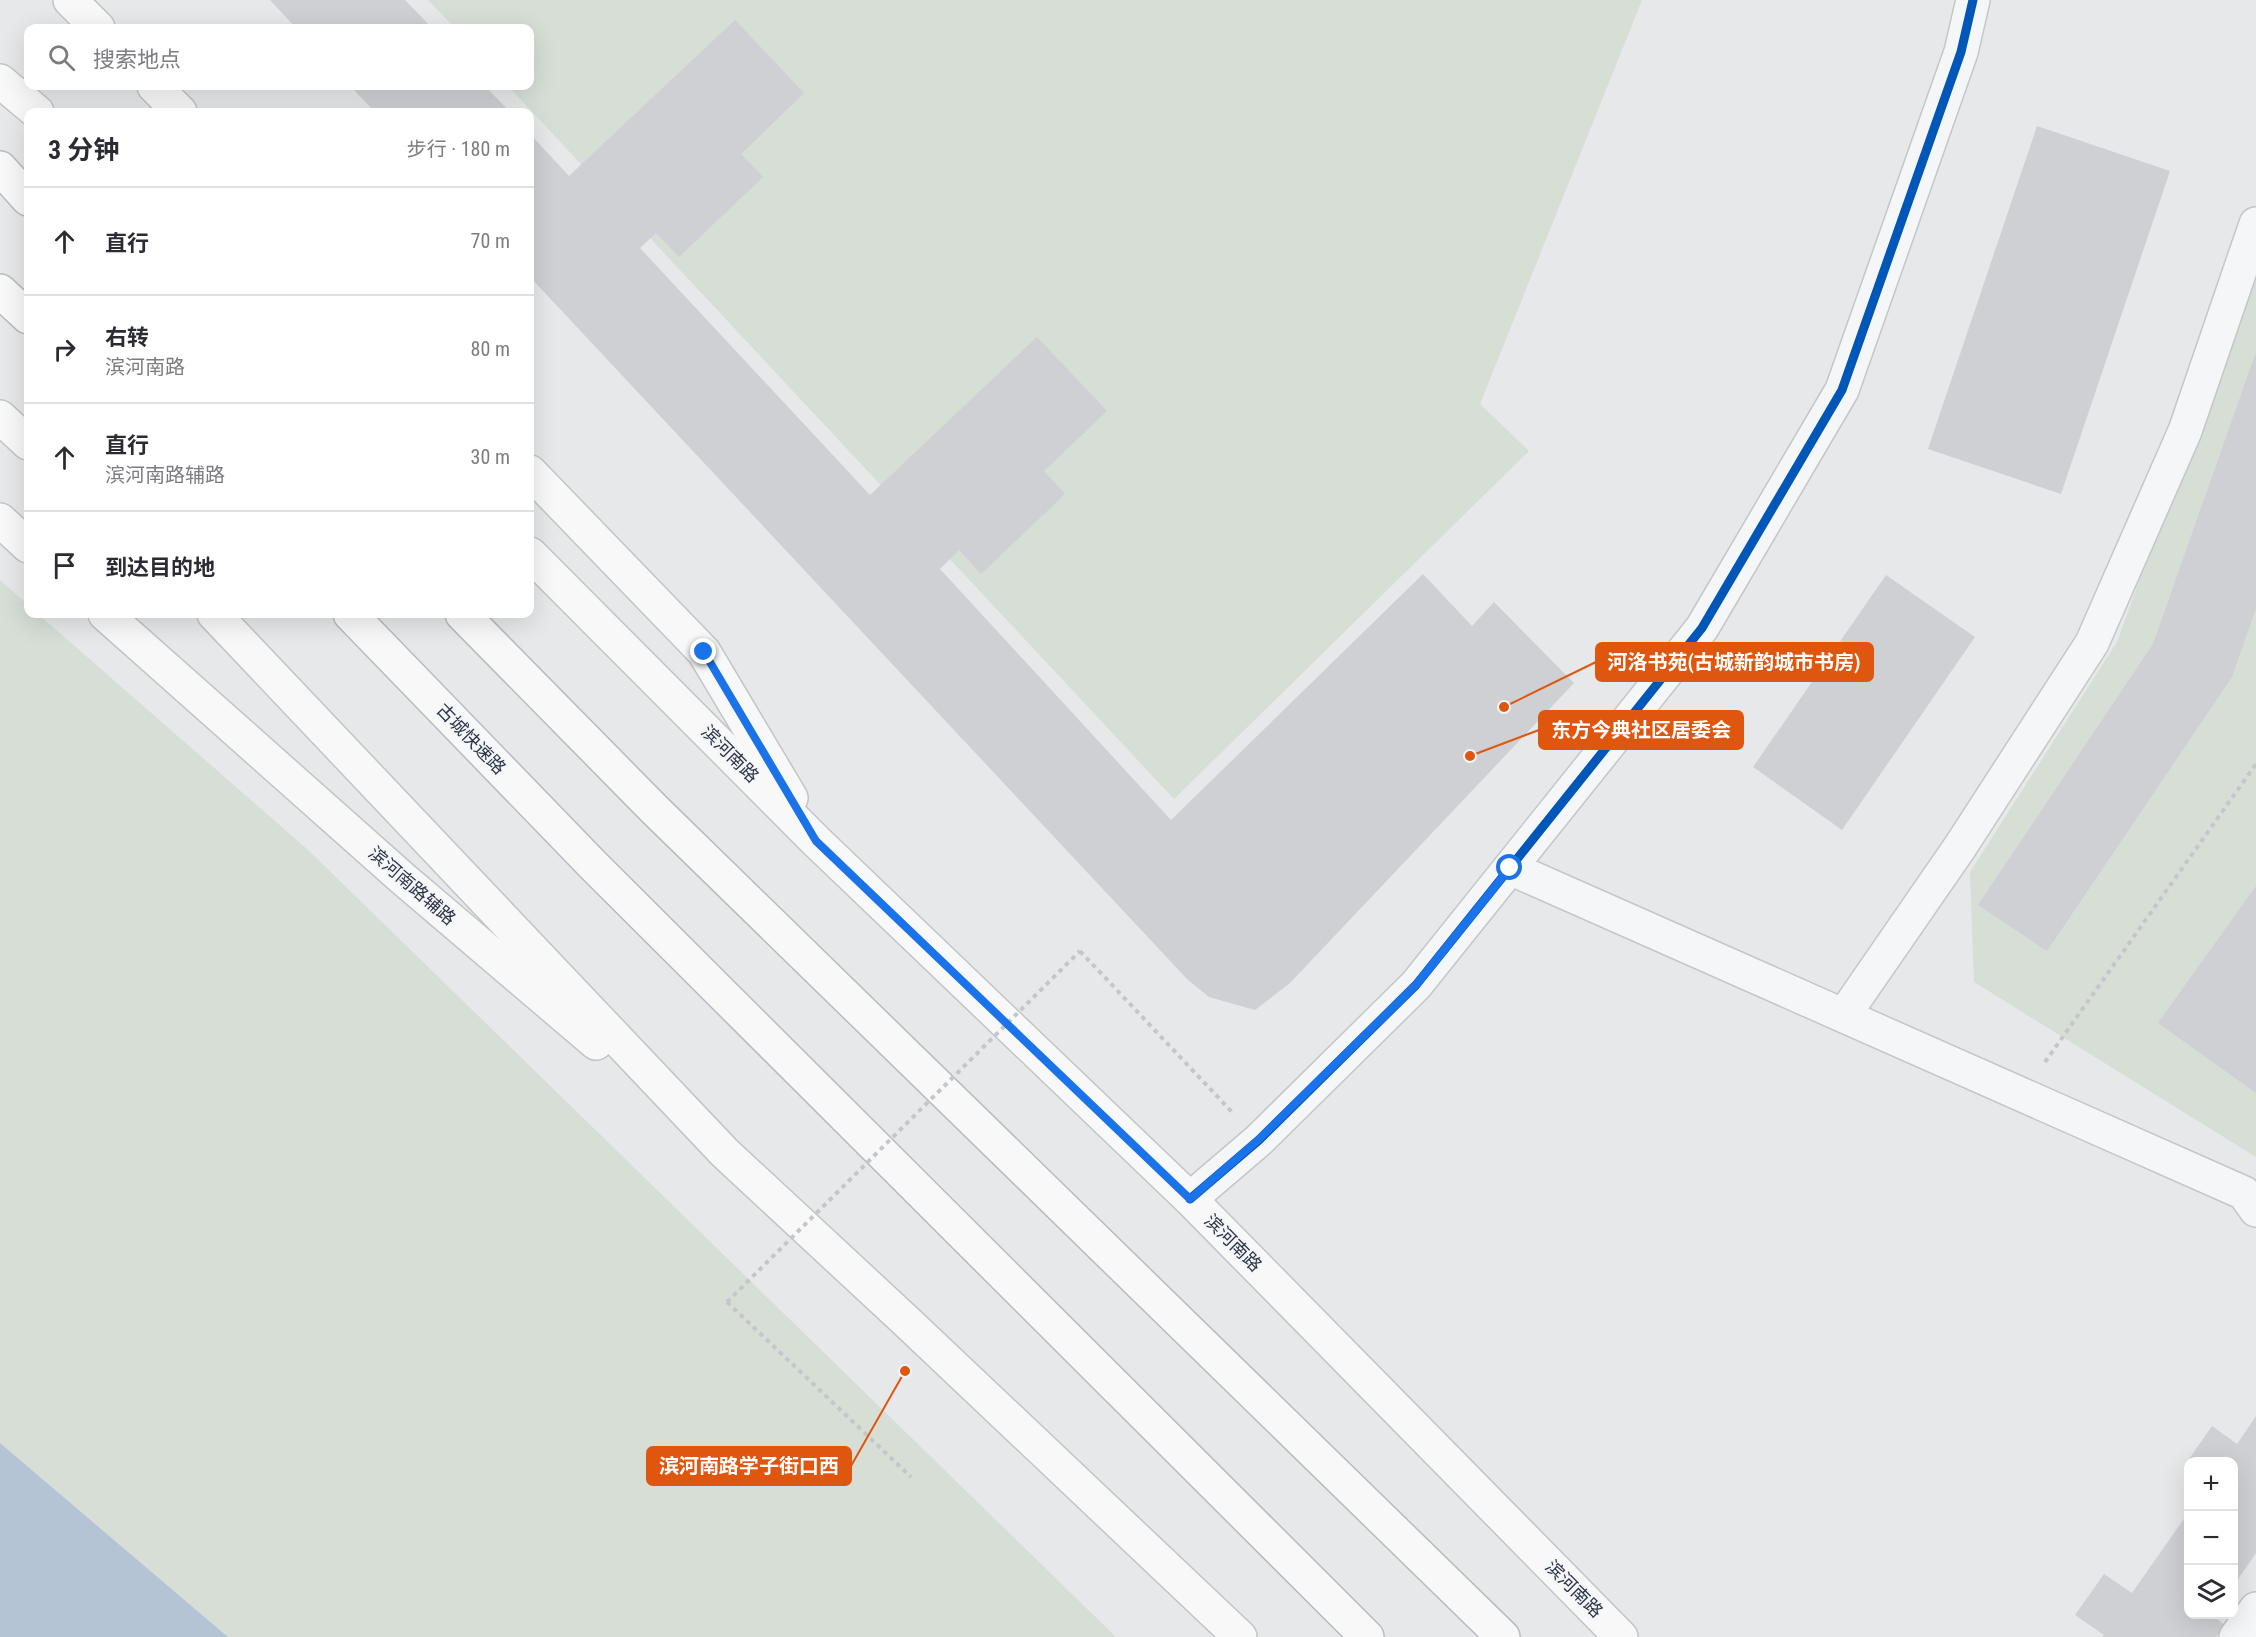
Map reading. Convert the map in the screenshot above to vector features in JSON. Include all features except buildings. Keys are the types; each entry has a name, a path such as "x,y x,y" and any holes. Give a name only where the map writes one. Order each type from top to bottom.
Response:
{"main road":[{"path":"70,0 94,24"},
{"path":"0,81 32,108"},
{"path":"158,90 176,108"},
{"path":"0,168 24,195"},
{"path":"0,291 24,312"},
{"path":"0,417 24,439"},
{"path":"534,476 704,652 816,841"},
{"path":"0,520 24,542"},
{"name":"滨河南路","path":"534,558 816,841 1190,1199 1621,1637"},
{"name":"滨河南路辅路","path":"110,618 401,877 725,1153"},
{"path":"218,618 725,1153 1239,1637"},
{"name":"古城快速路","path":"354,618 593,865 1367,1637"},
{"path":"466,618 655,810 1503,1637"}],"street":[{"path":"1190,1199 1258,1140 1416,985 1702,628 1842,390 1961,52 1972,0"},
{"path":"1844,1015 1960,847 2092,643 2185,431 2256,224"},
{"path":"1510,868 2244,1193 2256,1210"},
{"path":"2236,1637 2256,1609"}],"path":[{"path":"2022,1094 2256,764"},
{"path":"911,1477 727,1302 1080,951 1258,1140"}],"shaded area":[{"path":"428,0 1642,0 1480,404 1529,451 1174,799 534,114 534,108 529,108 512,90 534,90 534,24 451,24"},
{"path":"2256,257 2256,1157 1974,982 1970,872 2117,642"},
{"path":"0,580 24,601 24,618 43,618 307,849 1116,1637 228,1637 0,1443"}],"water":[{"path":"0,1443 228,1637 0,1637"}],"cycle path":[{"path":"1190,1199 1259,1140 1416,985 1702,628 1842,390 1961,52 1973,0"}],"place":[{"name":"河洛书苑(古城新韵城市书房)","path":"1504,707"},
{"name":"东方今典社区居委会","path":"1470,756"},
{"name":"滨河南路学子街口西","path":"905,1371"}],"route":[{"path":"704,652 816,841 1190,1199 1258,1140 1416,985 1510,868"}]}
